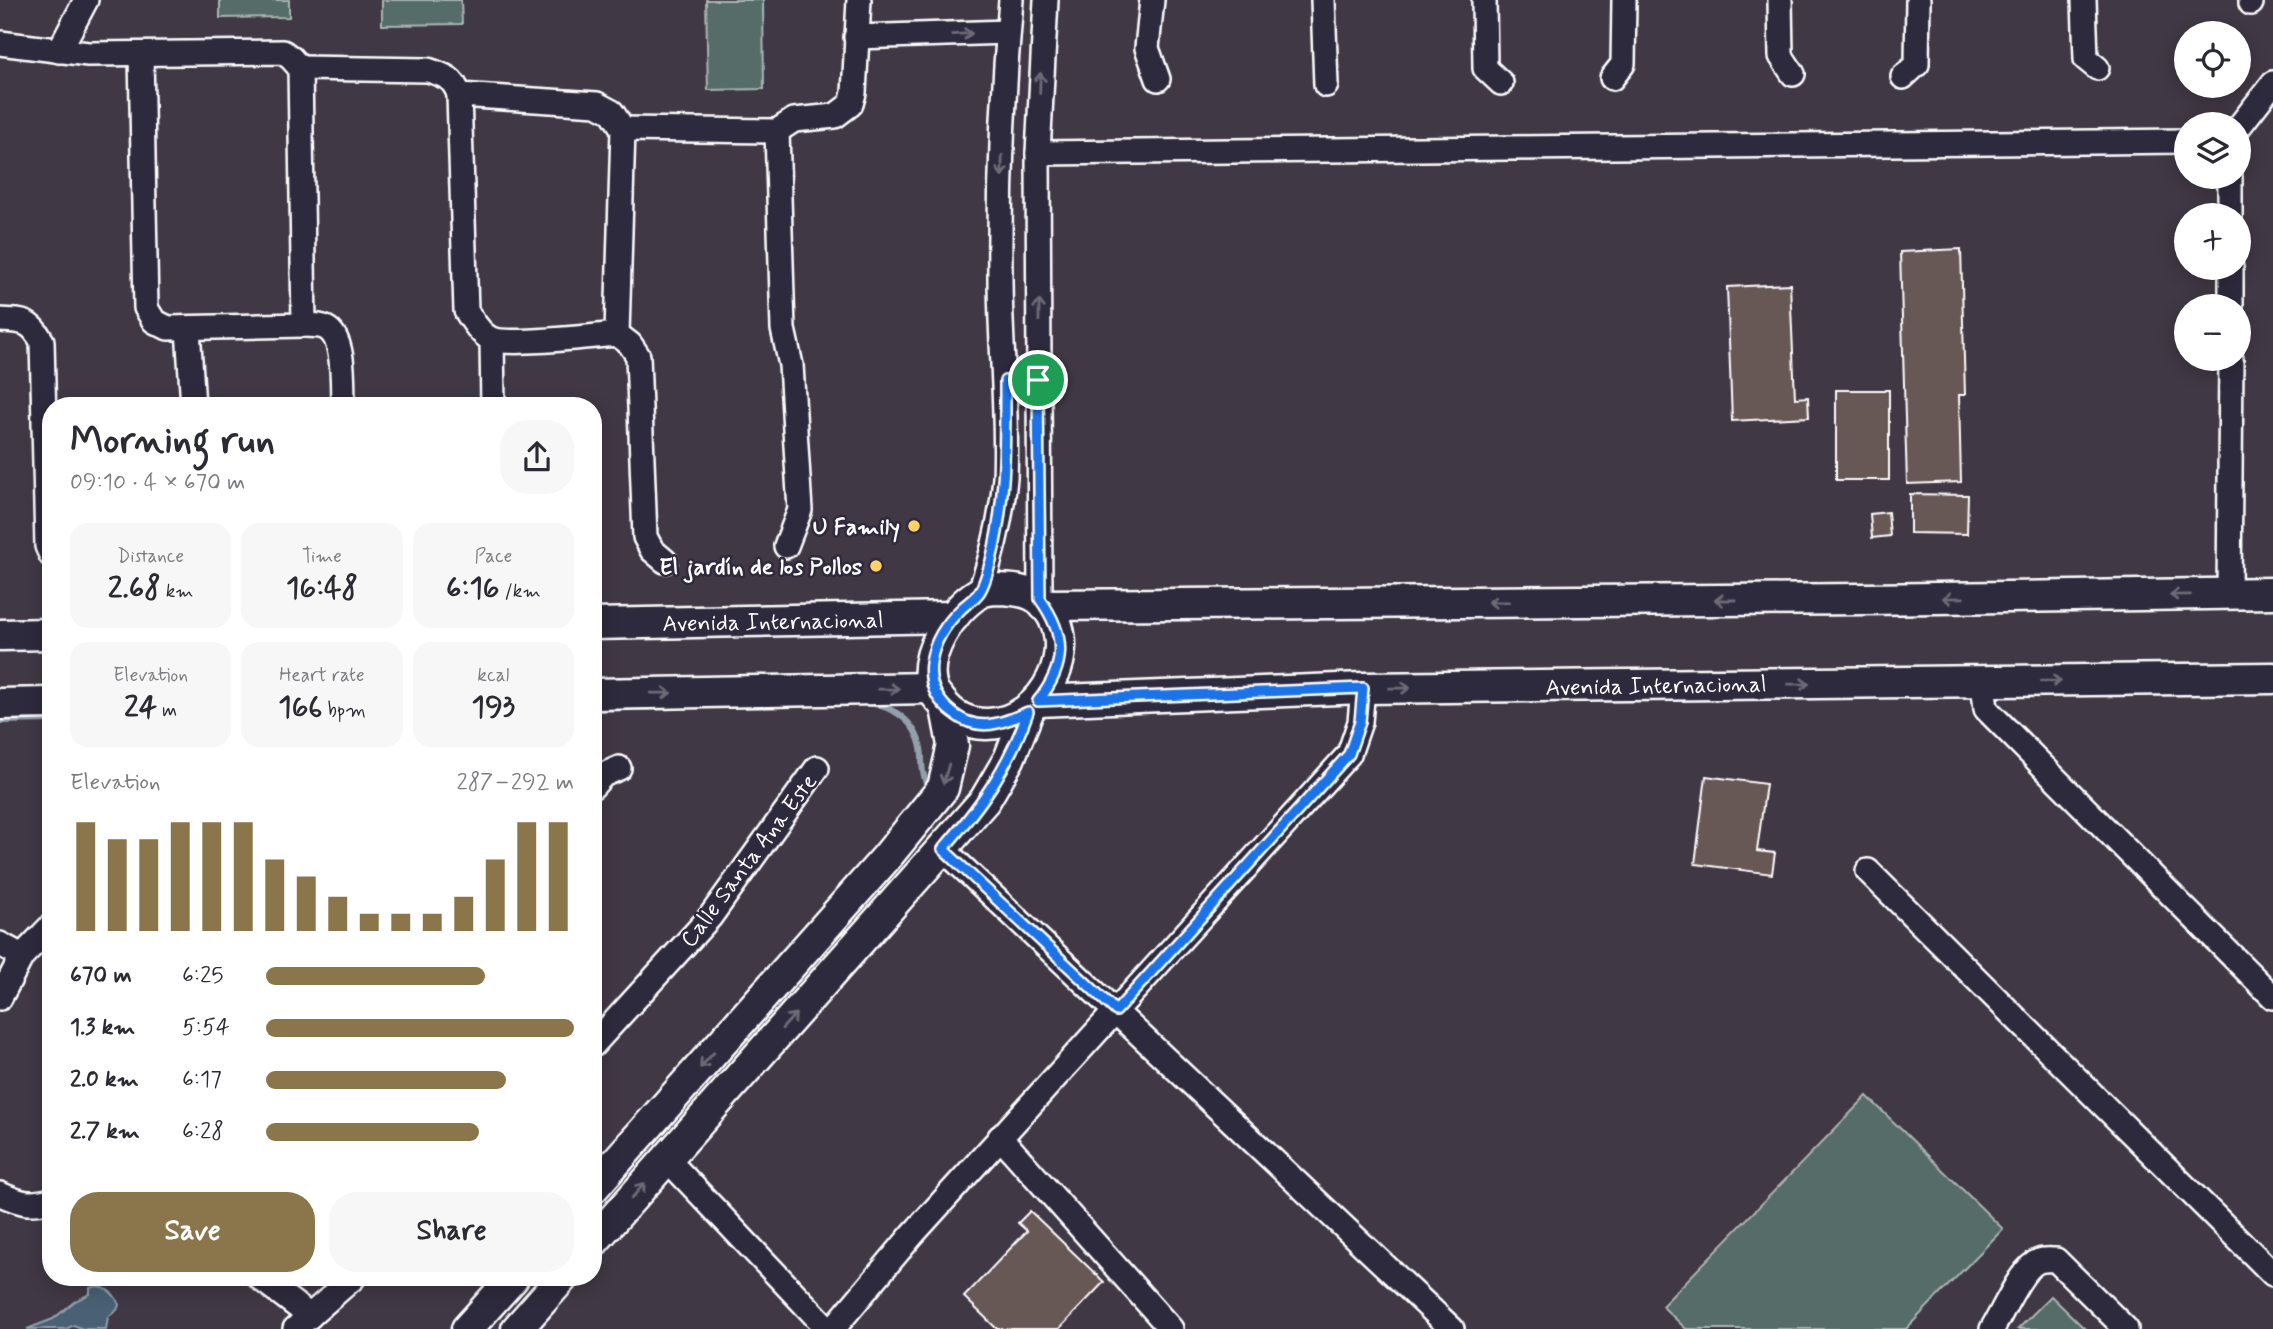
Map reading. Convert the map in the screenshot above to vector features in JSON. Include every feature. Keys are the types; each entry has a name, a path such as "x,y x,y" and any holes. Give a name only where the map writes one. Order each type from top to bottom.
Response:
{"main road":[{"path":"602,1178 886,858 943,788 954,745 930,666 935,646 953,617 980,592 995,589 1015,590 1042,602 1865,599 2273,593"},
{"path":"602,1232 985,800 1009,759 1033,706 1056,673 1059,633 1042,602"},
{"name":"Avenida Internacional","path":"602,624 953,617"},
{"path":"0,635 42,634"},
{"name":"Avenida Internacional","path":"1033,706 1363,688 2273,678"},
{"path":"602,694 939,698 962,720 979,724 1001,724 1033,706"},
{"path":"0,704 42,703"},
{"path":"467,1329 506,1286"},
{"path":"517,1329 555,1286"}],"street":[{"path":"59,51 86,0"},
{"path":"623,129 777,131 794,120 835,116 851,104 854,93 859,0"},
{"path":"980,592 991,561 1004,480 1005,381 1000,277 1002,141 1011,0"},
{"path":"1042,602 1038,153 1046,0"},
{"path":"1152,0 1147,48 1158,79"},
{"path":"1323,0 1326,85"},
{"path":"1484,0 1485,68 1501,83"},
{"path":"1612,78 1623,64 1624,0"},
{"path":"1780,0 1781,56 1793,74"},
{"path":"1903,77 1917,64 1918,0"},
{"path":"2084,0 2087,59 2097,68"},
{"path":"856,37 1008,32"},
{"path":"0,43 88,54 282,52 292,58 300,68 304,324"},
{"path":"141,54 146,308 154,321 168,328 304,324 326,328 335,337 340,348 343,397"},
{"path":"300,68 428,70 448,76 456,86 459,95 466,311 478,329 492,340 517,341 617,334 630,344 638,356 645,537 652,550 666,561"},
{"path":"2250,112 2273,83"},
{"path":"459,95 597,103 612,112 623,129 617,334"},
{"path":"777,131 783,329 791,365 800,510 786,546"},
{"path":"1038,153 2174,141"},
{"path":"0,320 24,321 35,330 42,341 43,397"},
{"path":"188,329 192,397"},
{"path":"492,340 492,397"},
{"path":"2229,594 2231,371"},
{"path":"1005,381 1038,380"},
{"path":"1983,682 1986,709 2273,997"},
{"path":"666,1158 831,1329 1000,1137 1349,754 1360,722 1363,688"},
{"path":"602,776 619,768"},
{"name":"Calle Santa Ana Este","path":"602,1035 710,917 817,768"},
{"path":"943,849 1452,1329"},
{"path":"1868,871 2273,1274"},
{"path":"0,998 22,956 42,935"},
{"path":"0,944 22,956"},
{"path":"1000,1137 1171,1329"},
{"path":"0,1194 21,1203 42,1203"},
{"path":"1992,1329 2018,1280 2038,1261 2056,1260 2126,1329"},
{"path":"268,1286 302,1322 344,1286"}],"green space":[{"path":"220,0 289,0 289,17 220,18"},
{"path":"382,0 461,0 462,24 382,25"},
{"path":"706,0 763,0 764,89 708,90"},
{"path":"1867,1096 2003,1229 1906,1329 1686,1329 1662,1306"},
{"path":"2051,1296 2085,1329 2018,1329"}],"water":[{"path":"98,1286 111,1293 119,1305 108,1317 106,1329 83,1329 74,1325 66,1329 27,1329 53,1319 75,1301 90,1294 90,1288"}],"building":[{"path":"1961,249 1965,395 1959,395 1961,482 1907,484 1900,252"},
{"path":"1790,284 1795,398 1808,397 1809,417 1732,421 1727,287"},
{"path":"1836,390 1889,390 1889,480 1836,480"},
{"path":"1910,494 1968,495 1967,534 1910,533"},
{"path":"1888,512 1890,536 1872,538 1870,514"},
{"path":"1706,776 1766,784 1757,851 1775,853 1772,874 1695,864"},
{"path":"1030,1211 1104,1282 1059,1329 997,1329 964,1297 1027,1231 1018,1223"}],"waterway":[{"path":"868,703 897,713 912,727 920,745 928,788"},
{"path":"602,709 675,707"},
{"path":"0,721 42,720"}],"place":[{"name":"U Family","path":"914,526"},
{"name":"El jardín de los Pollos","path":"876,566"}],"route":[{"path":"1038,380 1040,599 1052,616 1059,633 1059,655 1056,673 1038,701 1363,688 1360,722 1349,754 1116,1011 943,849 985,800 1009,759 1028,712 1001,724 979,724 962,720 946,708 932,688 930,666 935,646 944,628 980,592 991,561 1004,480 1005,381 1038,380"}]}
